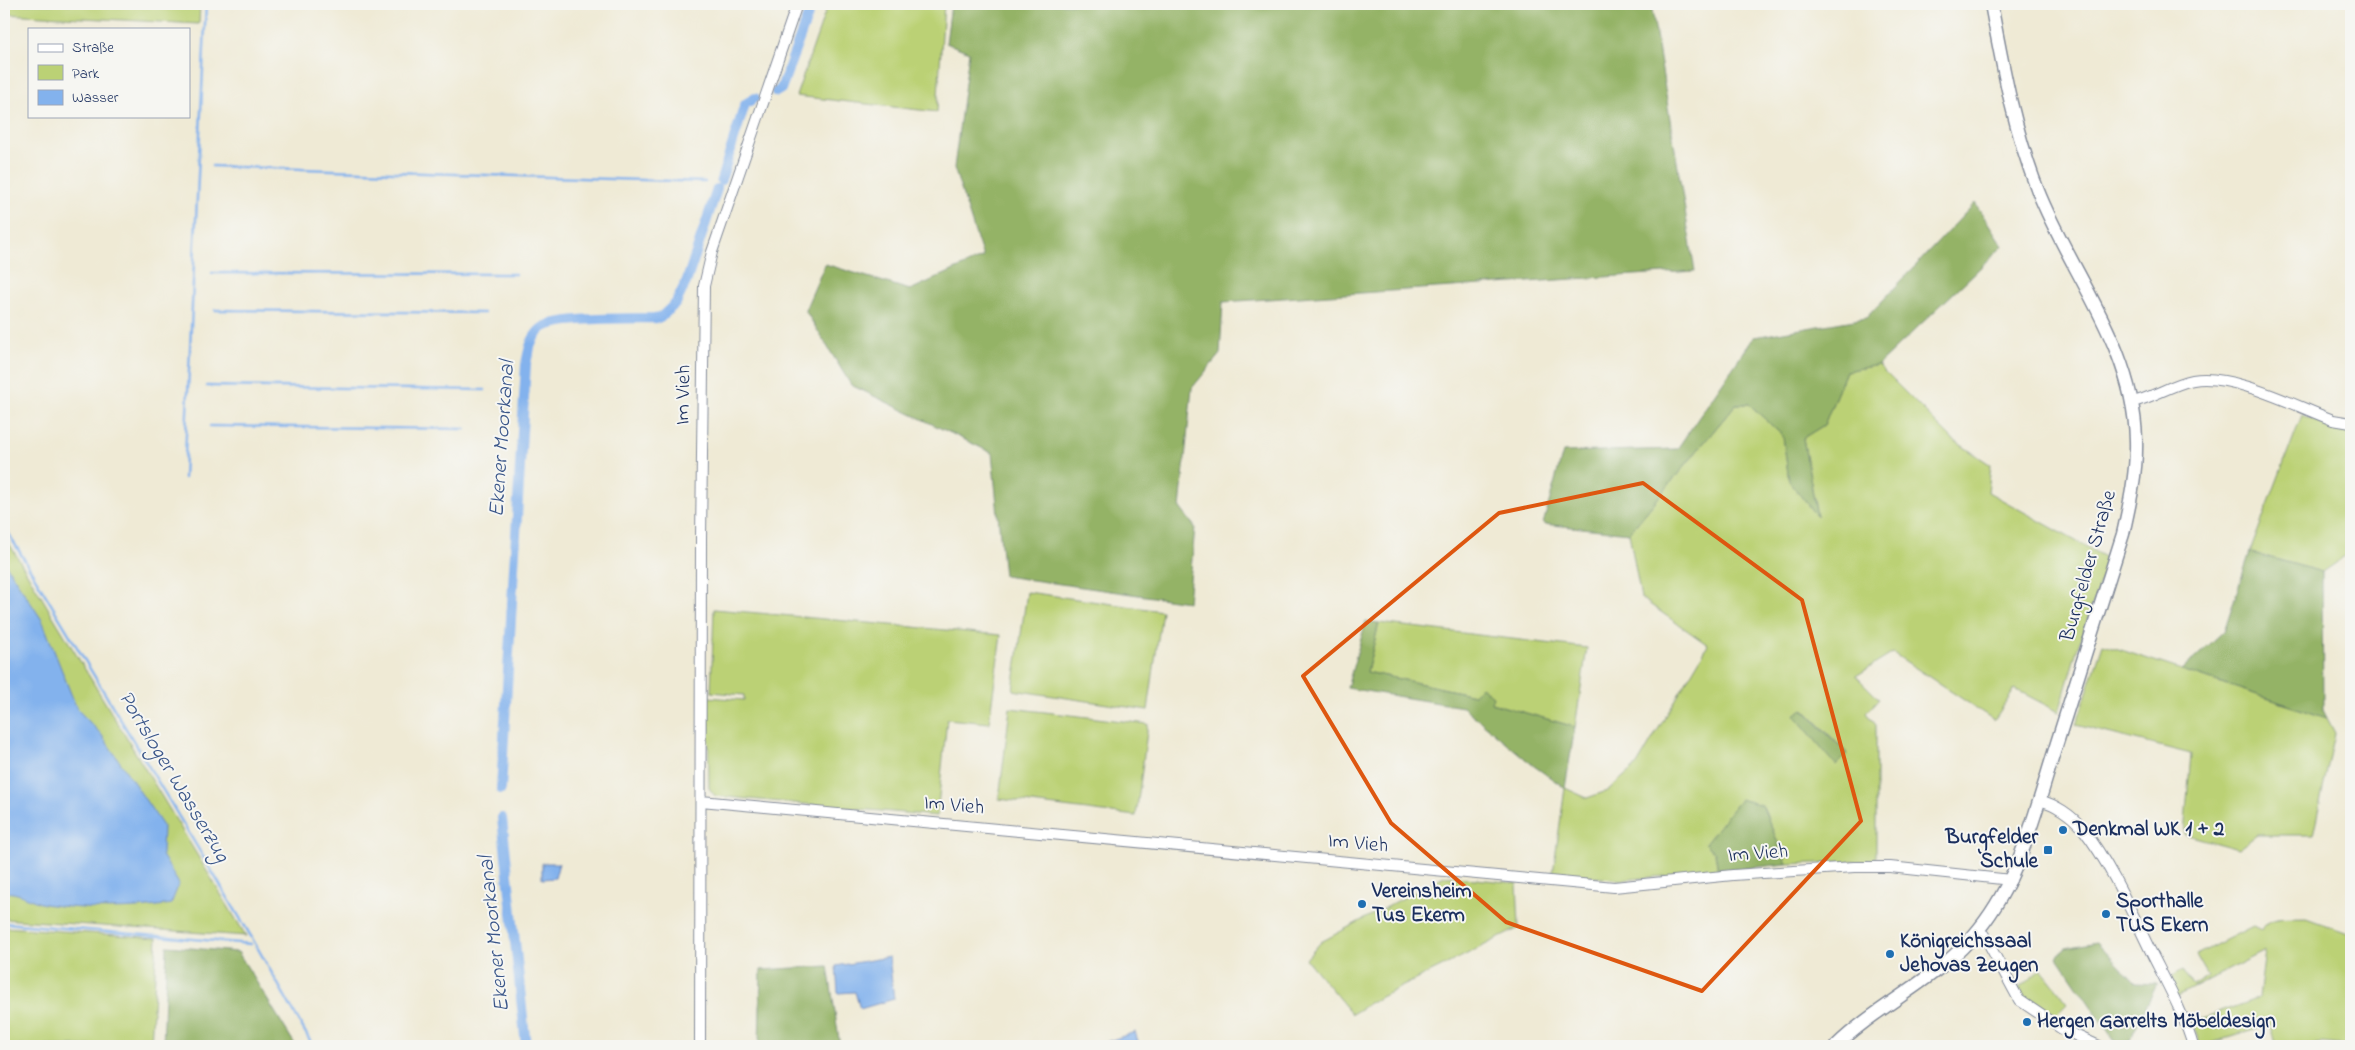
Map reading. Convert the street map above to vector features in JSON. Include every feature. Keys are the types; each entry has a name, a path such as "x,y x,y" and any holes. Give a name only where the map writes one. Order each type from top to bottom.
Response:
{"street":[{"name":"Im Vieh","path":"700,1046 704,286 712,252 798,4"},
{"name":"Burgfelder Straße","path":"1836,1046 1864,1022 1949,959 1978,931 1998,903 2011,880 2039,800 2123,534 2131,501 2136,455 2132,402 2125,373 2111,338 2039,194 2026,158 2007,89 1991,4"},
{"path":"2132,402 2178,384 2195,380 2226,380 2333,420 2351,423"},
{"path":"2039,800 2062,810 2076,822 2104,860 2161,972 2193,1046"},
{"name":"Im Vieh","path":"701,801 1614,887 1733,874 1854,867 1890,867 2011,880"},
{"path":"1978,931 1984,935 2019,1000 2062,1028 2099,1046"}],"highlighted area":[{"path":"1643,483 1802,600 1861,821 1702,991 1506,922 1391,823 1303,676 1499,513"}],"green space":[{"path":"4,4 200,4 199,24 4,14"},
{"path":"828,4 944,4 937,112 796,96"},
{"path":"951,4 1651,4 1695,271 1223,302 1220,354 1192,388 1180,508 1195,527 1188,602 1004,576 992,453 851,385 805,310 825,264 910,290 983,257 954,168 969,52 946,43"},
{"path":"1975,203 2003,246 1878,365 1846,371 1824,425 1803,438 1817,517 1789,481 1783,436 1749,404 1736,404 1629,533 1543,524 1563,452 1677,449 1754,337 1866,318"},
{"path":"1878,365 1952,439 1991,465 1988,492 2108,559 2076,653 2059,712 2015,689 1994,720 1893,653 1856,676 1879,699 1866,713 1876,725 1876,861 1787,864 1762,805 1715,853 1718,871 1622,880 1553,873 1565,788 1587,798 1607,791 1637,765 1708,645 1641,598 1629,533 1736,404 1749,404 1783,436 1789,481 1817,516 1803,438 1824,425 1846,371","holes":["1804,709 1847,753 1836,764"]},
{"path":"2302,415 2335,429 2351,430 2351,552 2322,572 2250,552"},
{"path":"4,535 246,936 4,919"},
{"path":"2250,552 2322,572 2323,710 2327,718 2182,670 2224,631"},
{"path":"1027,592 1162,611 1148,710 1013,690"},
{"path":"714,609 1001,635 989,723 947,719 937,816 715,796 709,788 708,697 744,700 744,695 711,692"},
{"path":"1366,621 1379,623 1367,672 1474,695 1481,687 1493,696 1491,703 1575,727 1565,788 1534,766 1463,707 1347,688"},
{"path":"1379,623 1587,648 1575,727 1491,703 1474,695 1367,672"},
{"path":"2103,644 2327,718 2335,733 2313,835 2257,835 2238,849 2184,834 2191,754 2076,725"},
{"path":"1010,708 1148,724 1136,816 999,799"},
{"path":"1803,709 1847,754 1836,765 1794,715"},
{"path":"1740,799 1762,805 1787,864 1718,871 1715,853 1705,844"},
{"path":"1444,876 1517,883 1519,928 1373,1001 1352,1014 1306,959 1321,942"},
{"path":"2306,918 2351,934 2351,1046 2322,1043 2301,1046 2277,1046 2270,1025 2201,1046 2192,1022 2259,998 2265,951 2177,996 2169,978 2183,970 2192,986 2208,976 2196,955 2253,926 2261,930 2264,925 2274,920"},
{"path":"4,927 157,938 151,1046 4,1046"},
{"path":"2097,942 2136,983 2157,984 2127,1046 2118,1046 2057,956 2066,948"},
{"path":"167,946 238,952 296,1046 163,1046"},
{"path":"828,966 840,1046 759,1046 761,970"},
{"path":"2041,969 2068,1003 2053,1018 2019,994 2018,989"}],"water":[{"path":"4,562 42,620 77,709 101,734 163,826 162,855 179,884 171,904 124,909 75,908 39,903 19,894 4,893"},
{"path":"542,863 559,863 555,878 542,879"},
{"path":"889,957 894,999 860,1009 855,992 838,993 836,966"},
{"path":"1135,1032 1139,1044 1133,1046 1108,1046 1106,1042"}],"waterway":[{"path":"184,478 206,4"},
{"name":"Ekener Moorkanal","path":"776,92 781,89 812,4"},
{"name":"Ekener Moorkanal","path":"721,180 745,104 755,98"},
{"path":"212,166 705,182"},
{"name":"Ekener Moorkanal","path":"501,789 526,364 530,345 541,329 563,322 597,319 660,318 676,303 687,280 717,189"},
{"path":"212,273 515,274"},
{"path":"215,310 484,313"},
{"path":"207,386 485,390"},
{"path":"210,426 466,429"},
{"name":"Portsloger Wasserzug","path":"4,526 252,938 313,1046"},
{"name":"Ekener Moorkanal","path":"502,818 526,1046"},
{"path":"4,923 251,944"}],"place":[{"name":"Denkmal WK 1 + 2","path":"2063,830"},
{"name":"Burgfelder Schule","path":"2048,850"},
{"name":"Vereinsheim Tus Ekerm","path":"1362,904"},
{"name":"Sporthalle TUS Ekern","path":"2106,914"},
{"name":"Königreichssaal Jehovas Zeugen","path":"1890,954"},
{"name":"Hergen Garrelts Möbeldesign","path":"2027,1022"}]}
